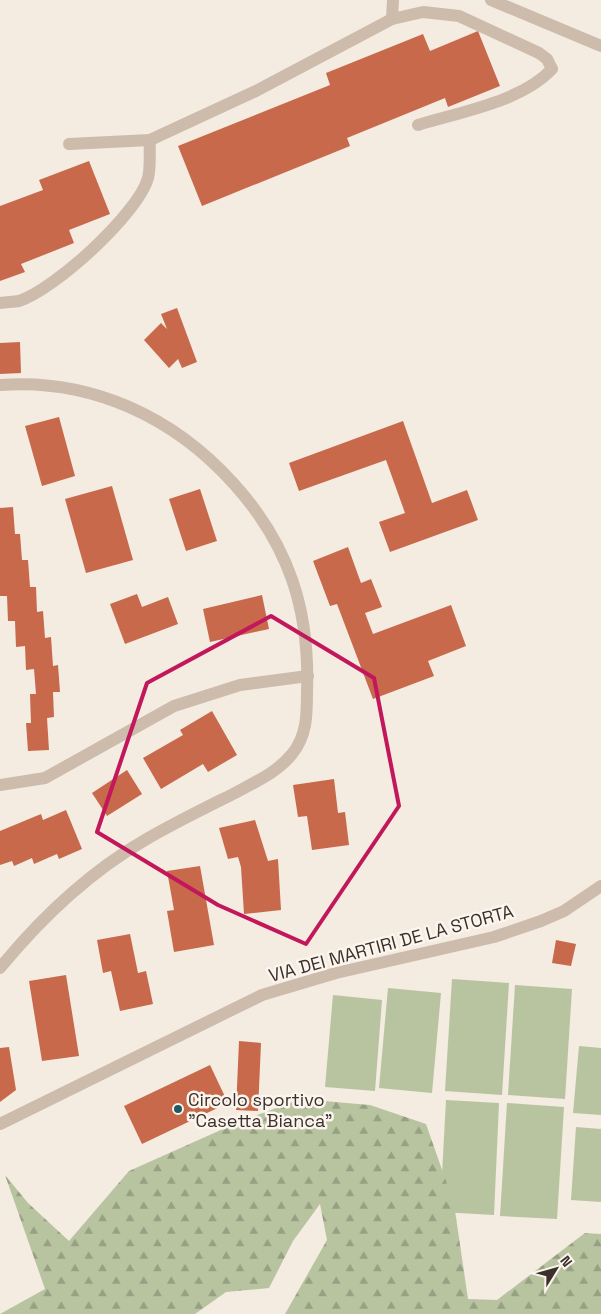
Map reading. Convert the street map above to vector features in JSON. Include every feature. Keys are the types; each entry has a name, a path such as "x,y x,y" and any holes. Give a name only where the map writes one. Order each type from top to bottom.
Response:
{"street":[{"path":"392,0 392,19"},
{"path":"491,0 601,46"},
{"path":"69,144 150,140 256,91 392,19 423,12 459,16 538,53 547,59 552,69 543,79 513,95 418,125"},
{"path":"0,303 20,300 27,296 63,274 99,244 136,201 148,178 150,140"},
{"path":"0,385 52,384 112,399 162,423 208,458 253,507 287,562 302,607 308,676 305,727 299,744 287,760 248,786 146,839 118,857 92,876 45,917 0,968"},
{"path":"0,785 46,778 146,720 183,703 240,685 308,676"},
{"name":"VIA DEI MARTIRI DE LA STORTA","path":"0,1124 262,995 336,973 494,937 556,914 601,886"}],"highlighted area":[{"path":"271,616 374,678 399,806 306,944 218,905 97,832 147,683"}],"green space":[{"path":"452,979 509,983 502,1095 445,1091"},
{"path":"515,985 572,989 565,1099 508,1095"},
{"path":"388,988 441,993 432,1093 379,1088"},
{"path":"333,995 382,1000 375,1091 325,1087"},
{"path":"579,1046 601,1048 601,1115 573,1113"},
{"path":"301,1099 370,1105 426,1124 454,1204 468,1299 497,1300 585,1233 601,1234 601,1314 285,1314 327,1240 320,1204 293,1241 269,1288 226,1292 195,1314 0,1314 45,1289 5,1175 28,1203 69,1241 129,1171 241,1121"},
{"path":"446,1100 499,1103 494,1215 440,1212"},
{"path":"507,1103 564,1107 557,1219 500,1216"},
{"path":"576,1127 601,1129 601,1202 571,1200"}],"building":[{"path":"478,31 500,86 448,107 445,98 347,138 350,146 202,206 178,146 330,85 326,73 423,34 430,51"},
{"path":"89,161 110,214 69,230 74,243 21,264 25,272 0,281 0,206 43,190 39,180"},
{"path":"177,308 197,362 182,368 178,359 169,368 144,340 161,323 167,329 161,314"},
{"path":"20,342 21,373 0,374 0,343"},
{"path":"59,417 75,476 42,486 25,426"},
{"path":"403,421 432,503 467,490 478,520 390,552 379,522 405,513 386,460 299,491 289,463"},
{"path":"112,486 133,560 86,573 65,499"},
{"path":"200,489 217,541 186,551 169,499"},
{"path":"13,507 15,534 20,534 22,560 28,560 30,587 36,587 37,612 43,611 45,638 51,637 53,666 58,665 60,692 53,692 54,717 47,718 49,750 28,751 26,723 31,723 30,694 36,694 34,669 26,670 25,646 16,647 15,621 8,621 7,596 0,596 0,508"},
{"path":"348,547 361,583 371,579 382,607 365,613 373,634 451,605 466,646 428,661 434,676 373,699 337,604 330,606 313,561"},
{"path":"137,594 142,607 168,597 178,624 125,644 110,604"},
{"path":"262,595 269,629 210,642 203,609"},
{"path":"212,711 237,755 208,772 203,764 161,789 143,758 183,735 180,730"},
{"path":"127,770 142,794 107,816 92,793"},
{"path":"334,779 338,813 345,812 349,845 312,850 307,816 298,817 293,785"},
{"path":"66,810 82,849 59,859 57,854 34,864 32,858 14,866 12,861 0,865 0,831 41,814 43,820"},
{"path":"255,820 268,861 278,859 281,910 244,914 241,867 238,857 228,859 219,828"},
{"path":"200,866 214,945 174,952 167,911 174,910 167,871"},
{"path":"130,934 138,973 146,971 153,1004 120,1011 111,971 103,973 97,940"},
{"path":"556,940 576,944 571,966 552,963"},
{"path":"66,975 79,1056 42,1061 29,981"},
{"path":"239,1041 261,1043 258,1111 236,1110"},
{"path":"9,1047 16,1090 0,1102 0,1048"},
{"path":"210,1065 228,1103 142,1144 124,1106"}],"place":[{"name":"Circolo sportivo \"Casetta Bianca\"","path":"178,1109"}]}
